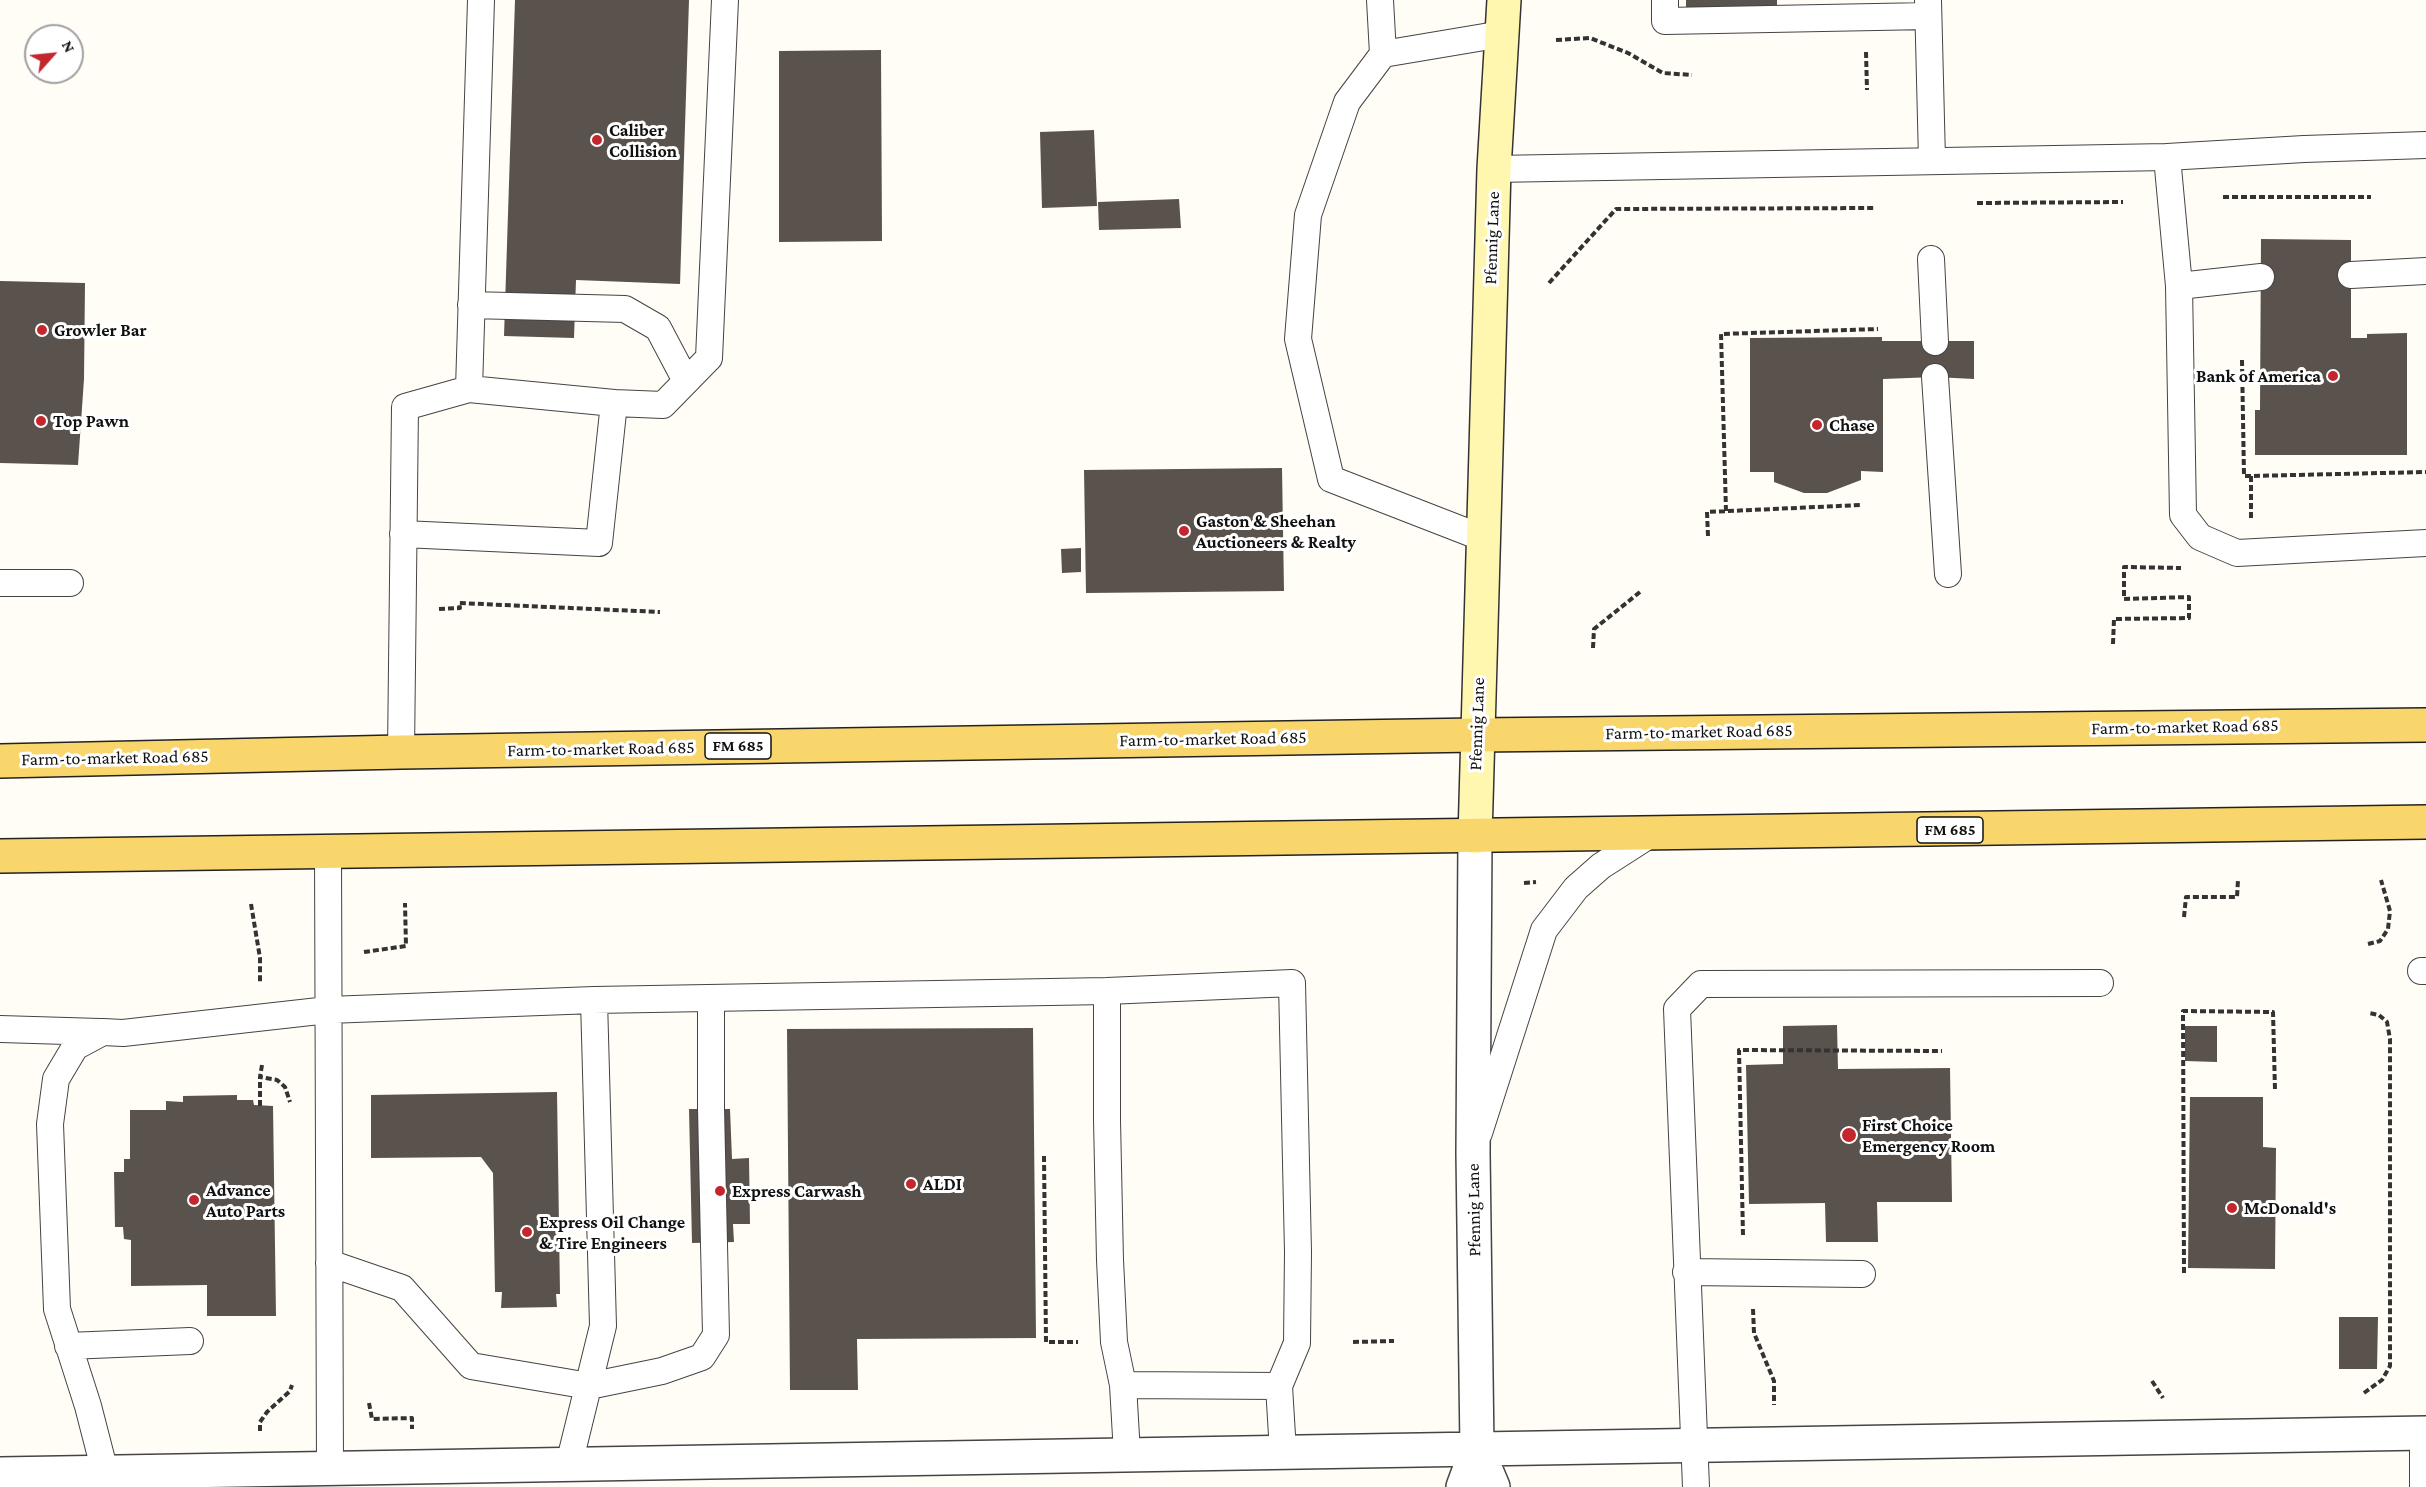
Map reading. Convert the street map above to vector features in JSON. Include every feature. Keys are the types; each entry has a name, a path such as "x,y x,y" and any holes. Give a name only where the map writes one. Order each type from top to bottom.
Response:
{"main road":[{"name":"Farm-to-market Road 685","path":"0,761 402,752 1477,735 2426,725"},
{"name":"FM 685","path":"0,856 2426,822"}],"street":[{"name":"Pfennig Lane","path":"1463,1487 1477,1449 1473,1153 1475,837 1494,170 1504,0"},
{"path":"0,1474 2424,1433"},
{"name":"Pfennig Lane","path":"1477,1449 1493,1487"}],"lane":[{"path":"469,389 481,0"},
{"path":"402,752 405,407 469,389 614,403 663,405 709,358 725,0"},
{"path":"1380,0 1383,54 1347,102 1308,215 1298,339 1331,478 1483,538"},
{"path":"1665,0 1665,21 1810,9 1928,8 1932,160"},
{"path":"1383,54 1502,34"},
{"path":"1494,170 2167,157 2426,145"},
{"path":"2167,157 2179,286 2183,515 2200,537 2237,553 2426,543"},
{"path":"1930,259 1935,342"},
{"path":"2351,275 2426,271"},
{"path":"2179,286 2261,278"},
{"path":"471,305 625,309 658,328 687,381"},
{"path":"1935,377 1947,574"},
{"path":"403,534 599,543 614,403"},
{"path":"0,583 70,583"},
{"path":"1473,1153 1544,930 1584,881 1601,866 1651,834"},
{"path":"328,852 330,1468"},
{"path":"0,1029 123,1033 328,1010 594,1000 1107,991 1293,983 1298,1252 1297,1342 1279,1386 1283,1452"},
{"path":"1696,1487 1677,1009 1701,984 2100,983"},
{"path":"1107,991 1107,1120 1114,1342 1123,1385 1127,1454"},
{"path":"329,1263 402,1288 471,1366 589,1386 663,1371 702,1357 716,1335 711,998"},
{"path":"569,1464 603,1326 594,1000"},
{"path":"103,1032 75,1047 56,1079 50,1124 57,1309 88,1406 105,1472"},
{"path":"1686,1272 1862,1274"},
{"path":"68,1347 190,1341"},
{"path":"1123,1385 1279,1386"},
{"path":"2423,1487 2424,1433"}],"path":[{"path":"1556,40 1590,38 1628,52 1663,73 1692,75"},
{"path":"1866,52 1867,90"},
{"path":"2223,197 2372,197"},
{"path":"1977,203 2123,202"},
{"path":"1549,283 1617,209 1876,207"},
{"path":"1725,511 1721,334 1878,329"},
{"path":"2242,360 2244,476 2426,472"},
{"path":"2250,522 2251,476"},
{"path":"1708,536 1707,512 1861,505"},
{"path":"2113,644 2114,619 2189,618 2189,597 2124,599 2124,567 2185,568"},
{"path":"1593,648 1594,629 1640,592"},
{"path":"431,609 460,608 459,603 660,612"},
{"path":"2184,917 2187,897 2237,897 2238,880"},
{"path":"2368,945 2380,940 2388,929 2390,911 2381,880"},
{"path":"362,954 366,950 406,946 405,903"},
{"path":"251,904 260,958 260,986"},
{"path":"2184,1273 2183,1011 2272,1012 2275,1090"},
{"path":"2358,1396 2382,1380 2390,1366 2390,1039 2387,1022 2379,1015 2368,1013"},
{"path":"1743,1235 1739,1050 1942,1051"},
{"path":"260,1106 262,1065"},
{"path":"260,1077 277,1080 285,1087 290,1100 290,1111"},
{"path":"1044,1156 1046,1342 1082,1342"},
{"path":"1752,1299 1754,1333 1774,1381 1774,1406"},
{"path":"1353,1342 1394,1341"},
{"path":"260,1434 260,1422 267,1412 290,1391 293,1381"},
{"path":"2152,1381 2157,1392 2165,1400"},
{"path":"369,1399 372,1419 412,1418 413,1435"}],"building":[{"name":"Caliber Collision","path":"515,0 689,0 680,284 576,280 574,338 504,336"},
{"path":"1686,0 1777,0 1777,11 1686,11"},
{"path":"881,50 882,241 779,242 779,51"},
{"path":"1094,130 1097,206 1042,208 1040,132"},
{"path":"1179,199 1181,228 1099,230 1098,202"},
{"name":"Bank of America","path":"2261,239 2351,240 2351,338 2367,338 2367,334 2407,333 2407,455 2255,455 2255,410 2260,410"},
{"path":"0,281 85,283 84,379 78,465 0,463"},
{"name":"Chase","path":"1882,337 1882,341 1974,341 1974,379 1935,377 1883,379 1883,472 1861,471 1861,480 1827,493 1804,493 1774,482 1774,472 1750,472 1750,338"},
{"name":"Gaston & Sheehan Auctioneers & Realty","path":"1282,468 1284,591 1086,593 1084,470"},
{"path":"1081,548 1081,572 1062,573 1061,549"},
{"name":"First Choice Emergency Room","path":"1837,1025 1838,1069 1950,1068 1952,1202 1877,1202 1878,1242 1826,1242 1825,1203 1749,1204 1746,1065 1783,1064 1783,1026"},
{"path":"2185,1026 2217,1026 2217,1062 2185,1061"},
{"name":"ALDI","path":"1033,1028 1036,1338 857,1339 858,1390 790,1390 787,1029"},
{"name":"Express Oil Change & Tire Engineers","path":"557,1092 560,1294 556,1294 557,1307 501,1308 502,1292 495,1292 493,1173 481,1157 371,1158 371,1095"},
{"name":"Advance Auto Parts","path":"237,1095 237,1100 253,1100 254,1105 273,1106 276,1316 207,1316 207,1285 131,1286 131,1240 124,1239 123,1227 115,1227 114,1172 124,1172 124,1159 130,1159 130,1110 166,1110 166,1101 183,1102 183,1096"},
{"name":"McDonald's","path":"2190,1097 2263,1097 2263,1147 2276,1148 2275,1269 2188,1268"},
{"name":"Express Carwash","path":"689,1109 730,1109 732,1159 749,1158 750,1224 733,1224 734,1242 692,1243"},
{"path":"2339,1317 2378,1317 2377,1369 2339,1369"}],"place":[{"name":"Caliber Collision","path":"597,140"},
{"name":"Growler Bar","path":"42,330"},
{"name":"Bank of America","path":"2333,376"},
{"name":"Top Pawn","path":"41,421"},
{"name":"Chase","path":"1817,425"},
{"name":"Gaston & Sheehan Auctioneers & Realty","path":"1184,531"},
{"name":"First Choice Emergency Room","path":"1849,1135"},
{"name":"ALDI","path":"911,1184"},
{"name":"Express Carwash","path":"720,1191"},
{"name":"Advance Auto Parts","path":"194,1200"},
{"name":"McDonald's","path":"2232,1208"},
{"name":"Express Oil Change & Tire Engineers","path":"527,1232"}]}
